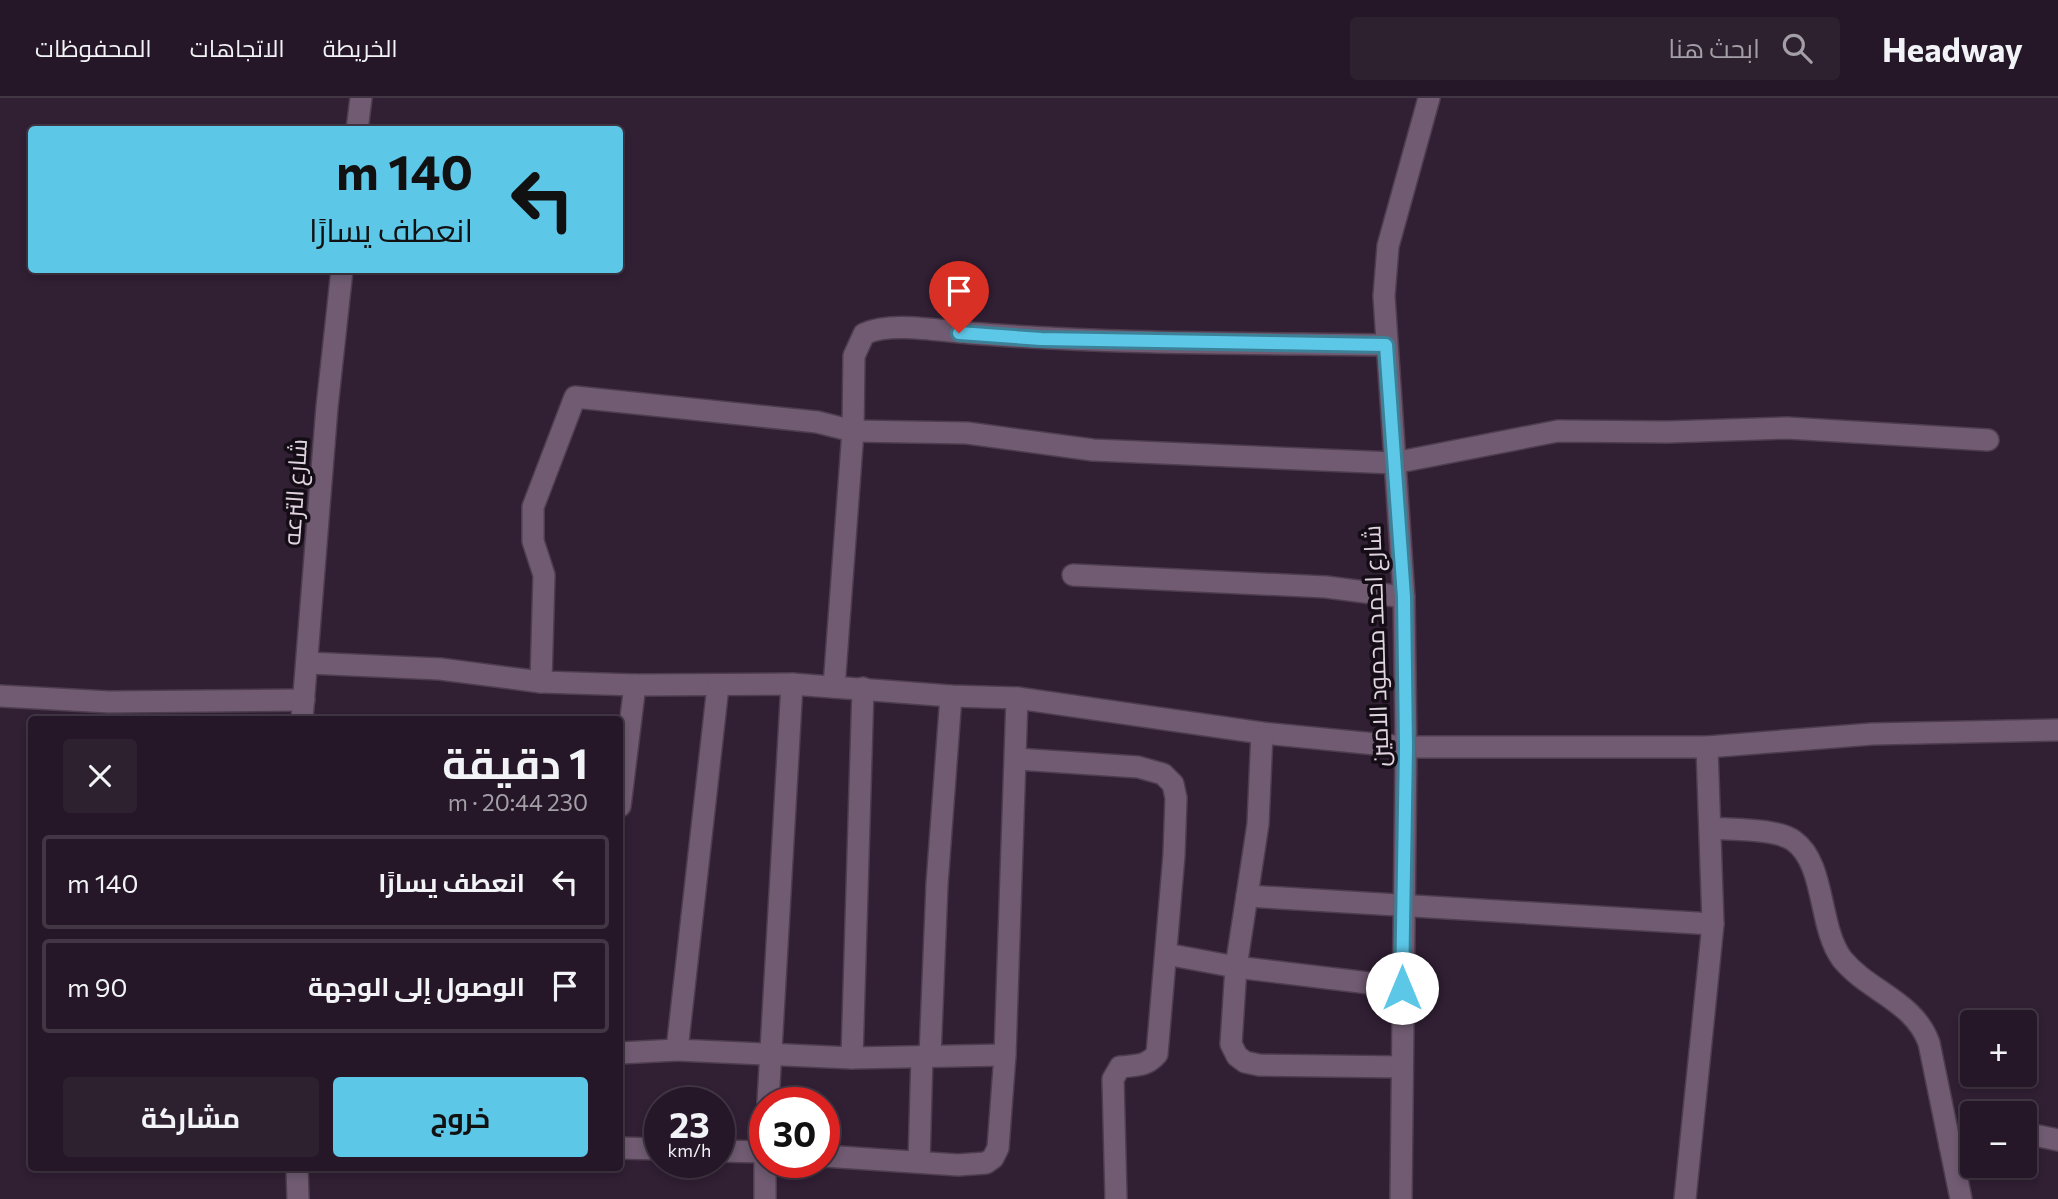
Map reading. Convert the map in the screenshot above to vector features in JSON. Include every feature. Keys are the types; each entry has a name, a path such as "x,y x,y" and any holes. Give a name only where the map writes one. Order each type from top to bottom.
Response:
{"street":[{"path":"357,126 360,98"},
{"name":"شارع احمد محمود الامين","path":"1401,1199 1402,904 1406,747 1404,597 1384,296 1388,246 1429,98"},
{"name":"شارع الترعه","path":"303,710 327,407 342,273"},
{"path":"834,687 853,431 854,356 864,334 880,328 905,328 1041,339 1386,345"},
{"path":"541,681 544,575 533,541 533,507 575,397 817,422 853,431 967,433 1093,450 1394,463 1558,431 1668,432 1787,428 1988,440"},
{"path":"1073,575 1326,587 1404,597"},
{"path":"308,663 440,669 541,681 635,685 792,684 951,696 1017,698 1262,733 1406,747 1707,747 1872,734 2058,730"},
{"path":"769,1087 792,684"},
{"path":"623,782 635,685"},
{"path":"677,1050 718,685"},
{"path":"852,1058 863,688"},
{"path":"0,696 303,710"},
{"path":"919,1162 951,696"},
{"path":"840,1157 958,1165 982,1164 993,1158 1000,1135 1005,1055 1017,698"},
{"path":"1262,733 1258,824 1236,967 1231,1044 1237,1056 1245,1062 1259,1065 1401,1067"},
{"path":"1685,1199 1713,924 1707,747"},
{"path":"1016,759 1138,767 1163,774 1174,784 1174,855 1157,1054 1150,1062 1139,1066 1120,1067 1113,1079 1116,1199"},
{"path":"1710,828 1776,834 1793,839 1810,861 1831,938 1842,958 1873,987 1910,1013 1923,1026 1929,1043 1961,1199"},
{"path":"1247,896 1713,924"},
{"path":"1166,954 1236,967 1402,988"},
{"path":"623,1053 677,1050 852,1058 1005,1055"},
{"path":"2037,1136 2058,1140"},
{"path":"1950,1146 1960,1145"},
{"path":"623,1148 644,1149"},
{"path":"297,1171 298,1199"},
{"path":"765,1178 765,1199"}],"route":[{"path":"959,333 1041,339 1386,345 1404,597 1406,747 1402,988"}]}
